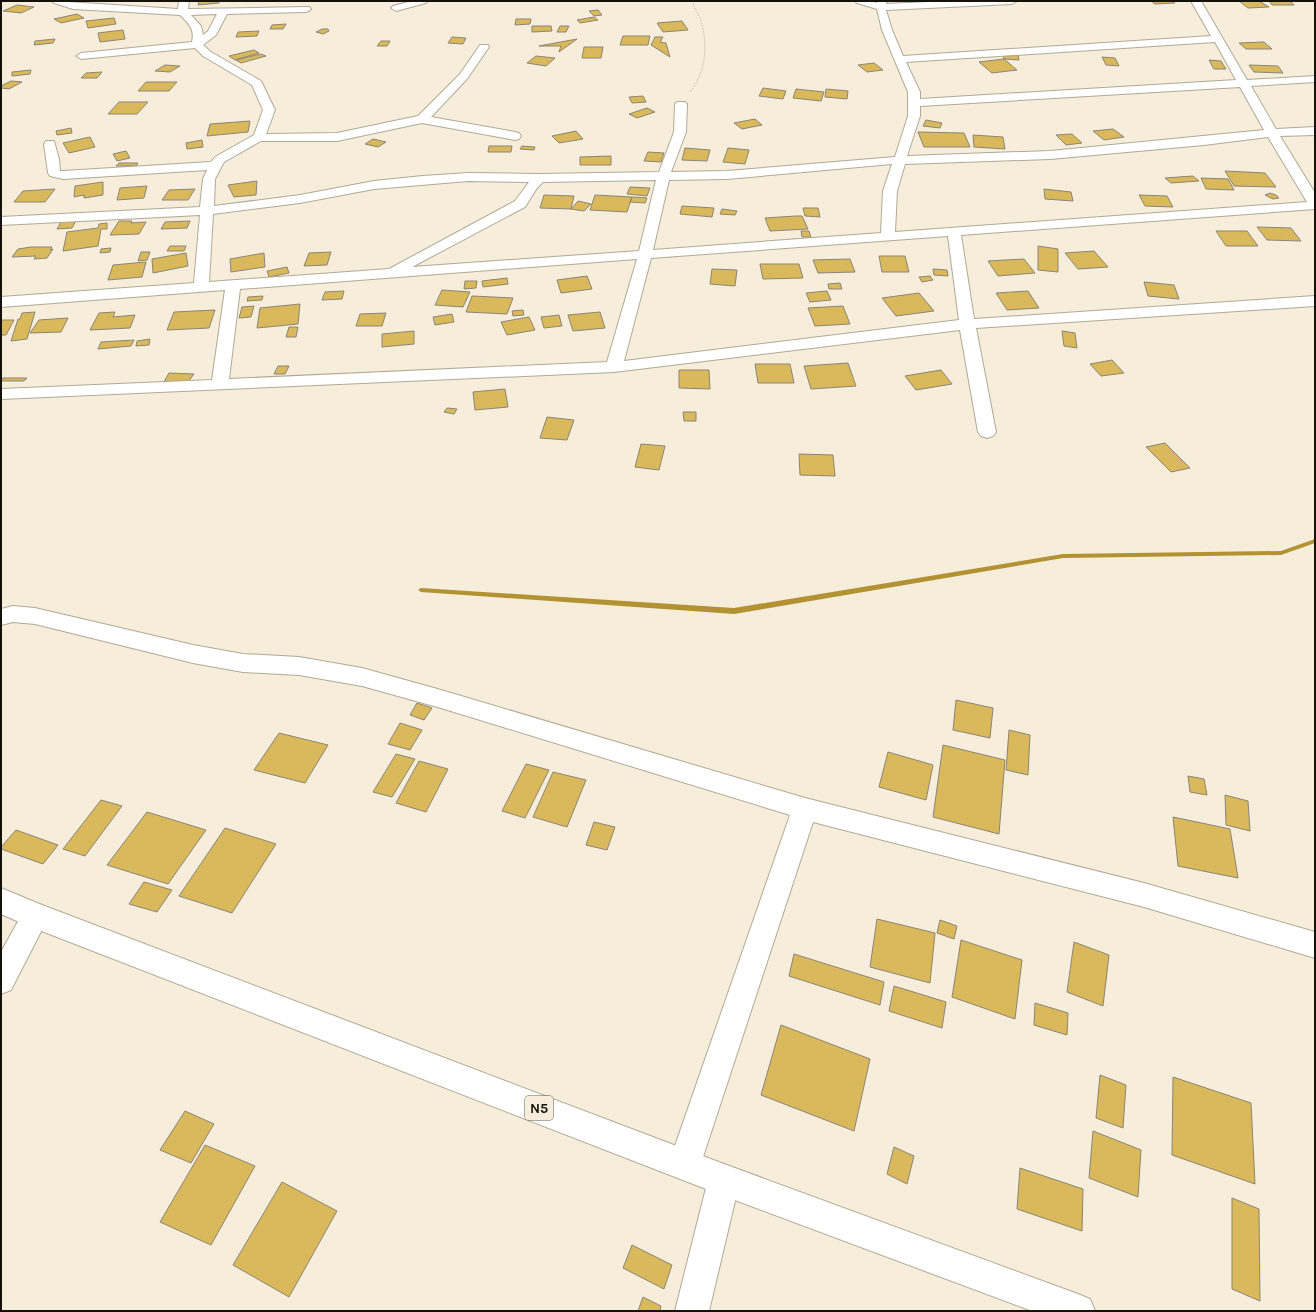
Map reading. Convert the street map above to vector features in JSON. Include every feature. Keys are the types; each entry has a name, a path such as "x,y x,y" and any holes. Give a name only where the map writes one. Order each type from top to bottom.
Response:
{"main road":[{"path":"57,1 73,6 184,6 223,12 306,9"},
{"path":"396,8 423,1"},
{"path":"860,1 879,3 1012,1"},
{"path":"1,302 1315,204 1242,82 1196,1"},
{"path":"879,3 886,30 914,92 914,116 890,191 888,237"},
{"path":"184,6 198,27 199,34 197,45"},
{"path":"81,56 197,45 212,33 223,12"},
{"path":"900,59 1218,40"},
{"path":"197,45 207,54 257,83 269,110 259,137"},
{"path":"422,120 451,90 479,56 484,47"},
{"path":"914,103 1242,82 1315,79"},
{"path":"614,367 645,255 664,175 680,132 681,104"},
{"path":"201,288 209,179 219,160 259,137 331,138 422,120 515,136"},
{"path":"1,221 207,211 300,199 374,185 423,180 468,177 540,178 727,175 900,160 1050,155 1204,141 1272,133 1315,131"},
{"path":"50,144 54,172 63,175 216,166"},
{"path":"388,274 520,204 532,186 540,178"},
{"path":"954,232 967,324 987,432"},
{"path":"220,385 233,285"},
{"path":"1,394 614,367 967,324 1315,301"},
{"path":"1,617 13,614 35,616 193,654 243,663 299,666 362,677 441,698 804,809 1144,895 1315,945"},
{"path":"684,1164 804,809"},
{"name":"N5","path":"1,901 36,916 724,1180 1078,1311"},
{"path":"1,980 36,916"},
{"path":"692,1311 724,1180"}],"path":[{"path":"681,104 698,81 704,66 704,27 699,11 693,4 693,1"}],"building":[{"path":"199,1 219,1 219,3 198,5"},
{"path":"1151,1 1172,1 1175,3 1155,4"},
{"path":"1239,1 1259,1 1269,7 1248,8"},
{"path":"1269,1 1290,1 1294,5 1272,5"},
{"path":"17,5 34,7 21,13 3,11"},
{"path":"598,10 602,15 594,16 589,11"},
{"path":"77,14 84,18 61,23 54,19"},
{"path":"594,17 598,20 580,23 577,20"},
{"path":"114,18 116,24 88,28 86,21"},
{"path":"516,19 531,19 530,24 515,25"},
{"path":"682,21 688,30 663,32 657,23"},
{"path":"286,24 283,29 270,29 272,25"},
{"path":"532,26 551,26 552,31 532,32"},
{"path":"560,26 569,26 566,32 557,32"},
{"path":"322,29 328,29 329,31 323,34 316,32"},
{"path":"123,30 125,39 100,42 98,33"},
{"path":"259,31 257,36 236,37 238,32"},
{"path":"623,36 650,36 648,45 620,45"},
{"path":"452,37 466,38 463,44 448,43"},
{"path":"655,37 663,37 660,42 666,43 670,57 651,45"},
{"path":"55,39 53,43 34,45 35,41"},
{"path":"577,39 559,52 561,46 539,46"},
{"path":"381,41 390,41 387,46 377,46"},
{"path":"1264,42 1272,49 1246,49 1239,43"},
{"path":"584,47 603,47 601,58 582,58"},
{"path":"254,50 259,53 235,60 229,56"},
{"path":"261,54 266,56 241,63 236,60"},
{"path":"1003,54 1018,55 1019,60 1004,59"},
{"path":"536,56 555,58 546,66 527,63"},
{"path":"1102,57 1115,58 1119,66 1106,65"},
{"path":"1004,59 1017,70 992,73 979,62"},
{"path":"1209,60 1221,61 1226,69 1214,69"},
{"path":"874,63 883,70 867,72 858,65"},
{"path":"165,65 180,66 170,72 155,71"},
{"path":"1249,65 1278,66 1283,73 1254,72"},
{"path":"31,70 30,74 12,76 12,72"},
{"path":"102,72 97,78 81,78 86,73"},
{"path":"11,81 22,82 9,89 1,88 1,86"},
{"path":"146,82 177,82 169,91 138,91"},
{"path":"763,88 786,91 783,99 759,96"},
{"path":"796,89 824,92 821,101 793,98"},
{"path":"826,89 848,91 847,99 825,97"},
{"path":"643,96 646,102 632,103 629,97"},
{"path":"119,102 148,102 137,114 108,114"},
{"path":"647,108 655,112 637,118 629,114"},
{"path":"755,119 762,125 742,129 734,123"},
{"path":"926,120 942,123 940,128 923,126"},
{"path":"250,121 248,132 207,136 210,124"},
{"path":"71,128 72,133 57,135 56,131"},
{"path":"1113,129 1124,137 1104,140 1093,131"},
{"path":"576,131 583,139 559,143 552,136"},
{"path":"918,132 964,133 970,147 924,147"},
{"path":"1072,134 1082,143 1066,145 1056,135"},
{"path":"973,135 1003,137 1005,149 974,147"},
{"path":"90,137 95,147 69,153 63,143"},
{"path":"373,139 386,142 378,147 365,144"},
{"path":"202,140 203,147 187,149 186,143"},
{"path":"489,146 512,146 511,152 488,152"},
{"path":"522,146 535,147 534,150 520,149"},
{"path":"685,148 710,150 707,161 682,160"},
{"path":"728,148 749,150 745,164 723,162"},
{"path":"126,151 130,158 117,161 113,154"},
{"path":"648,152 664,153 661,162 644,161"},
{"path":"611,156 611,165 580,165 580,157"},
{"path":"119,163 138,163 136,166 116,166"},
{"path":"1225,171 1265,173 1276,187 1234,186"},
{"path":"1193,176 1199,181 1171,183 1165,178"},
{"path":"1201,178 1228,179 1234,190 1206,189"},
{"path":"257,181 256,195 234,197 228,185"},
{"path":"103,182 103,195 84,198 84,195 74,197 75,186"},
{"path":"147,186 144,198 117,200 120,188"},
{"path":"630,187 650,188 647,196 627,194"},
{"path":"55,189 45,202 14,202 23,191"},
{"path":"195,189 188,200 162,200 169,190"},
{"path":"1044,189 1071,192 1073,201 1045,199"},
{"path":"1270,193 1279,198 1273,199 1265,195"},
{"path":"544,195 574,196 571,209 540,208"},
{"path":"595,195 632,197 627,212 590,210"},
{"path":"1139,195 1167,196 1173,207 1145,206"},
{"path":"632,197 647,198 645,203 630,202"},
{"path":"578,201 591,204 584,211 571,209"},
{"path":"682,206 714,208 712,217 680,214"},
{"path":"803,208 818,208 820,217 805,216"},
{"path":"722,209 737,211 735,215 720,214"},
{"path":"802,216 808,229 770,231 765,218"},
{"path":"77,219 72,228 57,229 62,220"},
{"path":"119,221 132,221 131,223 146,222 139,234 110,235"},
{"path":"190,221 187,228 161,229 165,222"},
{"path":"107,223 107,229 101,229 98,246 63,251 67,232 98,228 99,224"},
{"path":"1257,227 1291,228 1301,241 1267,240"},
{"path":"801,231 809,231 811,237 802,237"},
{"path":"1216,231 1247,231 1258,246 1226,246"},
{"path":"170,246 186,246 184,251 167,251"},
{"path":"1038,246 1058,249 1058,272 1038,270"},
{"path":"31,247 52,247 50,250 53,249 47,258 34,259 36,256 12,257 18,249"},
{"path":"111,248 110,252 100,253 101,249"},
{"path":"1094,251 1108,267 1078,269 1065,253"},
{"path":"141,252 150,252 147,260 138,261"},
{"path":"331,252 327,265 304,266 309,253"},
{"path":"186,253 188,266 153,273 152,259"},
{"path":"264,253 265,267 231,272 230,259"},
{"path":"879,256 905,256 909,272 882,272"},
{"path":"850,259 855,272 818,273 813,260"},
{"path":"1024,259 1035,273 998,276 988,261"},
{"path":"146,262 142,277 108,280 113,265"},
{"path":"760,264 799,264 803,278 763,279"},
{"path":"287,267 289,273 269,277 267,271"},
{"path":"712,269 737,270 735,286 710,284"},
{"path":"933,269 947,270 948,276 934,275"},
{"path":"587,276 592,289 561,293 557,280"},
{"path":"930,276 933,280 922,282 919,277"},
{"path":"507,278 508,284 483,287 482,281"},
{"path":"465,281 477,281 476,288 464,289"},
{"path":"1144,282 1174,285 1179,299 1148,296"},
{"path":"840,283 842,289 829,289 828,284"},
{"path":"442,290 470,292 463,307 435,305"},
{"path":"344,291 342,299 322,300 325,292"},
{"path":"827,291 831,300 810,302 806,293"},
{"path":"1028,291 1039,308 1007,310 996,293"},
{"path":"919,293 934,311 896,316 882,298"},
{"path":"263,296 262,300 247,301 248,297"},
{"path":"472,296 513,298 507,314 466,312"},
{"path":"300,304 298,324 257,328 260,308"},
{"path":"254,306 251,317 239,318 242,307"},
{"path":"843,306 850,324 815,326 808,308"},
{"path":"215,310 209,328 167,330 174,312"},
{"path":"523,310 524,315 513,316 512,311"},
{"path":"35,312 27,339 11,341 18,319 20,319 22,313"},
{"path":"115,312 113,317 135,315 130,328 90,330 99,313"},
{"path":"600,312 605,328 573,331 568,315"},
{"path":"386,313 382,326 356,326 360,314"},
{"path":"452,314 454,322 435,325 433,317"},
{"path":"559,315 562,326 544,328 541,317"},
{"path":"529,317 535,330 507,335 501,322"},
{"path":"68,318 61,332 30,333 39,320"},
{"path":"1,320 14,320 6,335 1,335"},
{"path":"289,327 298,327 296,337 286,337"},
{"path":"414,331 414,344 382,347 382,334"},
{"path":"1062,331 1075,333 1077,348 1064,346"},
{"path":"150,339 149,345 136,346 137,341"},
{"path":"134,340 131,346 98,349 101,342"},
{"path":"1112,360 1124,373 1101,376 1090,364"},
{"path":"848,363 856,386 811,389 804,366"},
{"path":"755,364 790,364 794,383 758,383"},
{"path":"278,366 289,366 285,374 274,374"},
{"path":"679,370 709,370 710,389 679,388"},
{"path":"941,370 952,384 916,390 905,376"},
{"path":"169,373 194,374 188,382 164,382"},
{"path":"2,378 27,378 24,381 1,381"},
{"path":"505,389 508,407 475,410 473,392"},
{"path":"447,408 457,409 454,414 444,412"},
{"path":"683,412 696,412 696,421 684,421"},
{"path":"547,417 574,420 567,440 540,438"},
{"path":"1165,443 1190,468 1171,472 1146,447"},
{"path":"641,444 665,446 659,470 635,467"},
{"path":"799,454 833,455 835,476 800,475"},
{"path":"956,700 993,708 990,738 953,730"},
{"path":"417,703 432,708 424,720 410,715"},
{"path":"400,723 422,730 410,750 388,744"},
{"path":"1009,730 1030,735 1028,775 1006,770"},
{"path":"279,733 328,745 305,783 254,770"},
{"path":"943,745 1005,760 999,834 933,817"},
{"path":"888,752 933,765 926,800 879,787"},
{"path":"396,754 415,759 392,797 373,792"},
{"path":"419,761 448,769 426,812 396,803"},
{"path":"526,764 549,770 525,818 502,811"},
{"path":"553,772 586,780 567,827 533,817"},
{"path":"1188,776 1204,779 1207,795 1190,792"},
{"path":"1225,795 1248,801 1250,831 1226,825"},
{"path":"101,800 122,806 85,856 63,849"},
{"path":"147,812 206,830 168,884 107,865"},
{"path":"1173,817 1230,829 1238,878 1178,866"},
{"path":"594,822 615,827 607,850 586,845"},
{"path":"225,828 276,844 232,913 179,896"},
{"path":"16,830 58,845 43,864 1,849 1,847"},
{"path":"144,882 172,890 157,912 129,904"},
{"path":"877,919 935,933 930,983 870,967"},
{"path":"940,920 957,926 954,939 937,933"},
{"path":"961,940 1022,960 1015,1019 952,997"},
{"path":"1074,942 1109,955 1103,1006 1067,992"},
{"path":"794,954 884,982 880,1005 789,976"},
{"path":"894,986 946,1002 942,1028 889,1011"},
{"path":"1035,1003 1068,1013 1067,1035 1034,1025"},
{"path":"781,1025 870,1059 854,1131 761,1095"},
{"path":"1100,1075 1126,1085 1123,1128 1096,1118"},
{"path":"1173,1077 1251,1103 1255,1184 1172,1155"},
{"path":"185,1111 214,1124 191,1163 160,1150"},
{"path":"1093,1131 1141,1150 1138,1197 1089,1178"},
{"path":"205,1145 255,1166 211,1245 160,1222"},
{"path":"894,1147 914,1156 907,1184 887,1174"},
{"path":"1020,1168 1083,1189 1082,1231 1017,1209"},
{"path":"282,1182 337,1211 289,1297 233,1265"},
{"path":"1232,1198 1259,1209 1260,1301 1232,1289"},
{"path":"632,1245 672,1265 664,1289 623,1268"},
{"path":"643,1297 661,1306 660,1311 638,1311"}],"waterway":[{"path":"421,590 734,611 1063,556 1281,553 1315,541"}]}
